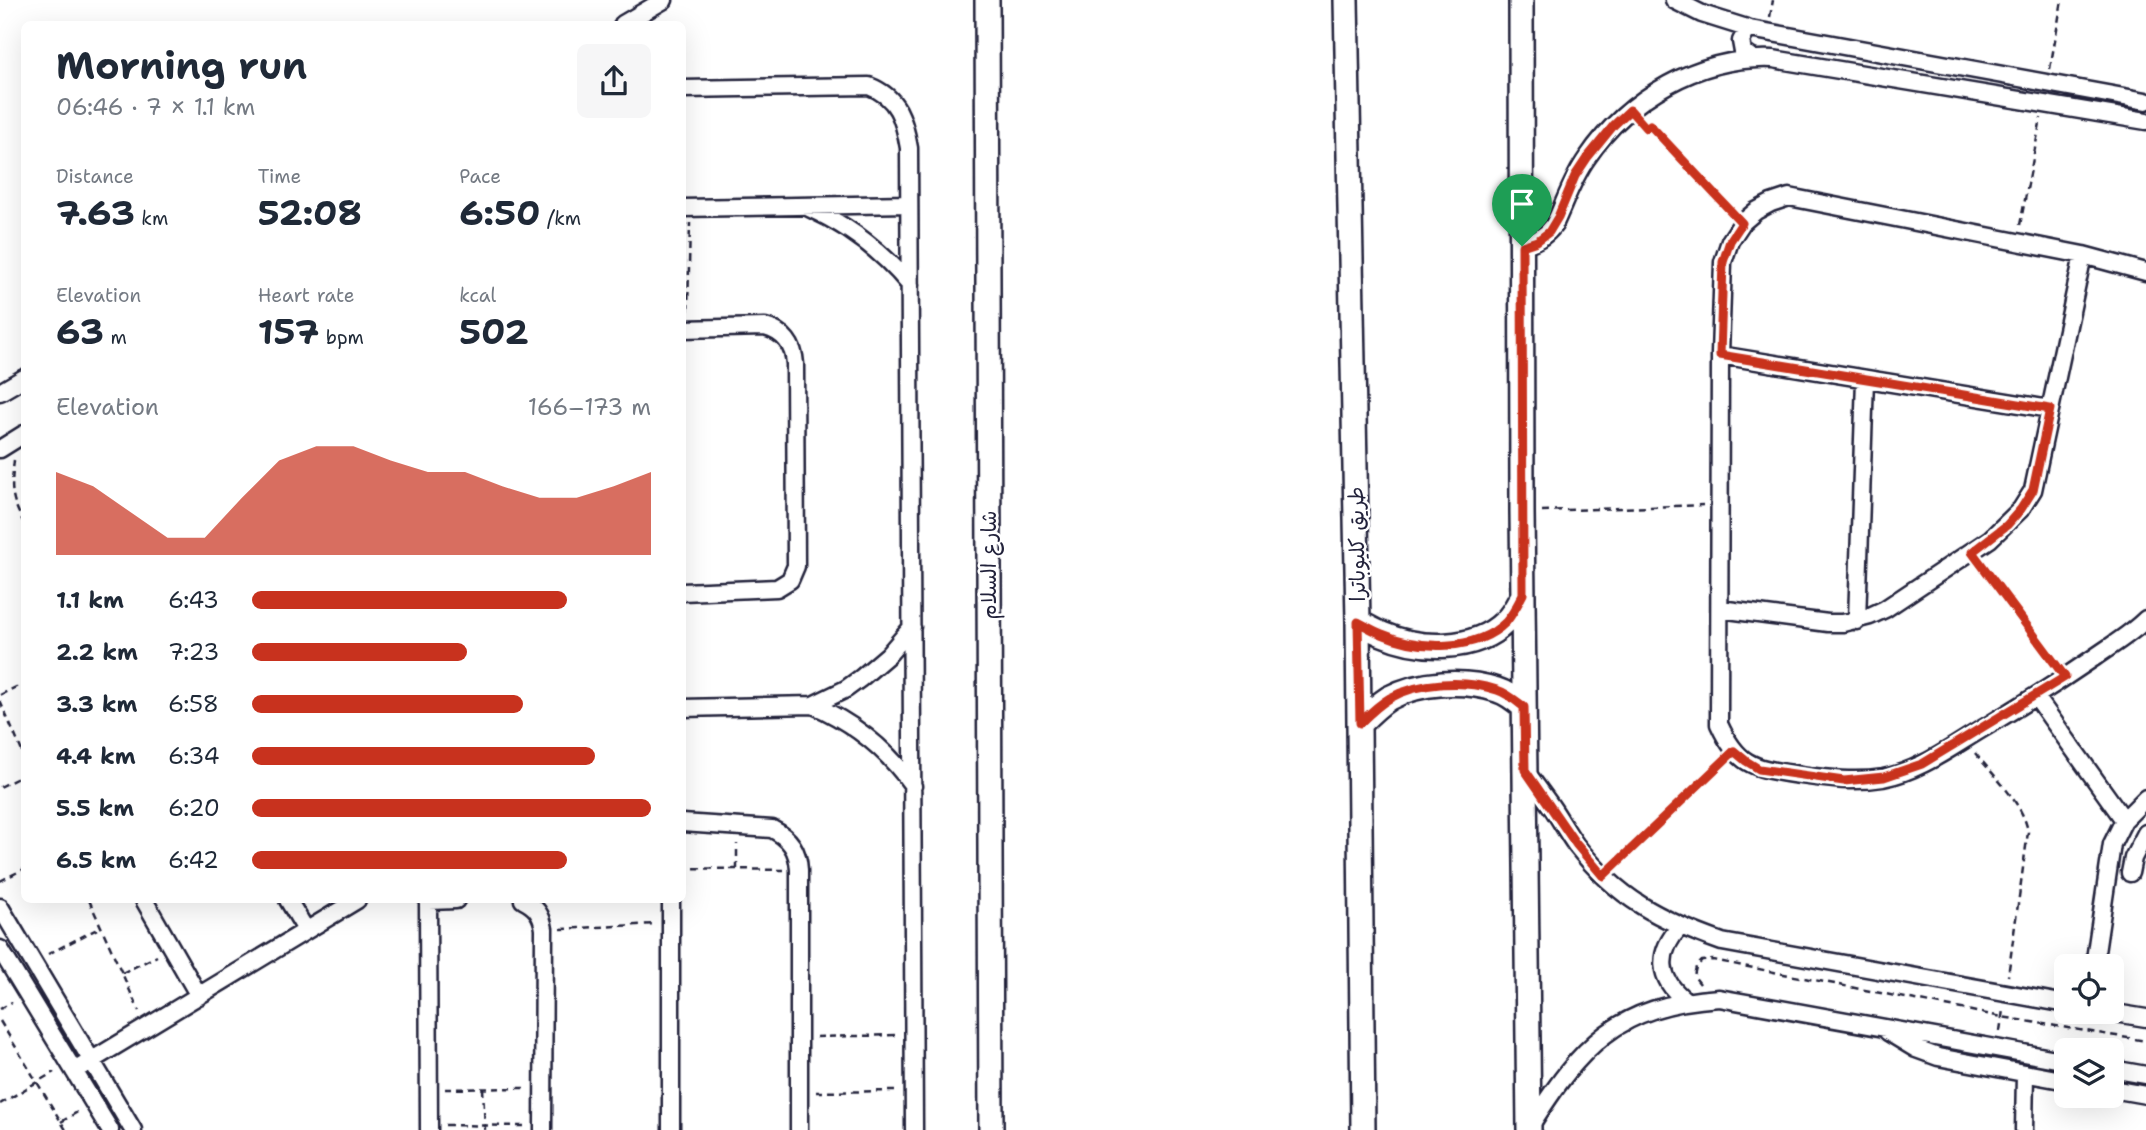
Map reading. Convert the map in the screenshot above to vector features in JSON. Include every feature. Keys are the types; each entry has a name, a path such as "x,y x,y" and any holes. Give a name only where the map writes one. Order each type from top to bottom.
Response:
{"main road":[{"name":"شارع السلام","path":"987,0 990,1130"},
{"name":"طريق كليوباترا","path":"1346,0 1360,723 1363,1130"},
{"path":"1521,0 1522,512 1529,1129"},
{"path":"1358,622 1383,635 1404,641 1426,645 1461,644 1477,640 1505,623 1523,594"},
{"path":"1360,723 1390,698 1426,686 1480,686 1504,693 1524,707"}],"street":[{"path":"628,21 664,0"},
{"path":"1674,0 1702,14 1750,29 2146,101"},
{"path":"1750,29 1745,32 1741,41 1743,52 1752,58"},
{"path":"1522,246 1537,241 1549,232 1575,176 1614,125 1630,110 1648,96 1689,75 1721,64 1752,58 1773,58 2146,121"},
{"path":"686,89 869,86 890,98 907,134 914,1130"},
{"path":"2146,272 2083,255 1789,197 1756,211 1742,223 1730,241 1723,262 1720,355 1720,724 1734,751 1759,769 1844,781 1884,777 1922,764 2036,697 2146,619"},
{"path":"686,207 909,204"},
{"path":"803,205 862,238 888,260 910,285"},
{"path":"1720,609 1828,623 1857,621 1885,610 1972,552 2007,525 2033,490 2083,255"},
{"path":"686,329 765,327 775,329 790,344 795,365 796,566 790,580 777,588 686,592"},
{"path":"1720,355 2050,409"},
{"path":"1857,621 1865,379"},
{"path":"0,393 21,380"},
{"path":"0,449 20,437"},
{"path":"686,708 813,705 868,673 912,627"},
{"path":"2036,697 2124,820"},
{"path":"813,705 846,721 876,743 913,786"},
{"path":"1525,770 1576,844 1603,876 1652,913 1680,927 1722,942 2054,1001"},
{"path":"2096,954 2112,844 2124,820 2146,798"},
{"path":"686,823 762,827 782,834 795,850 799,870 799,1130"},
{"path":"2130,873 2133,858 2146,833"},
{"path":"146,903 199,996"},
{"path":"290,903 306,930"},
{"path":"71,1067 90,1061 352,903"},
{"path":"428,903 429,1127"},
{"path":"527,903 536,909 544,929 543,1128"},
{"path":"671,903 671,1130"},
{"path":"0,906 133,1130"},
{"path":"1680,927 1670,938 1664,951 1663,965 1666,979 1674,991 1685,1000"},
{"path":"0,950 110,1130"},
{"path":"1529,1129 1557,1084 1582,1054 1612,1029 1647,1011 1685,1000 1719,998 1997,1048 2054,1052"},
{"path":"2124,1014 2146,1018"},
{"path":"1877,1026 1916,1049 1938,1057 2054,1079"},
{"path":"2124,1071 2146,1075"},
{"path":"2024,1130 2025,1073"},
{"path":"2124,1091 2146,1095"}],"path":[{"path":"2047,82 2062,0"},
{"path":"2017,242 2044,103"},
{"path":"1630,110 1646,128 1650,125 1742,223"},
{"path":"686,207 690,232 686,320"},
{"path":"686,232 690,232"},
{"path":"20,437 11,491 21,517"},
{"path":"1522,512 1720,504"},
{"path":"1972,552 2065,677"},
{"path":"0,695 21,684"},
{"path":"0,701 21,749"},
{"path":"1964,740 2026,819 2028,832 1997,1048"},
{"path":"1603,876 1734,751"},
{"path":"0,787 21,776"},
{"path":"737,826 737,869"},
{"path":"686,868 799,870"},
{"path":"0,881 21,870"},
{"path":"90,903 146,1027"},
{"path":"544,929 671,924"},
{"path":"32,961 101,927"},
{"path":"122,973 172,948"},
{"path":"1705,985 1696,980 1696,967 1702,961 1713,960 2002,1017 2146,1041"},
{"path":"0,1021 66,1130"},
{"path":"799,1037 914,1035"},
{"path":"0,1104 37,1082 71,1067"},
{"path":"429,1089 544,1087"},
{"path":"483,1088 485,1128"},
{"path":"799,1092 914,1090"},
{"path":"61,1122 93,1103"},
{"path":"429,1127 543,1128"}],"route":[{"path":"1630,110 1646,128 1650,125 1742,223 1730,241 1723,262 1720,355 2050,409 2033,490 2007,525 1972,552 2065,677 1922,764 1884,777 1844,781 1759,769 1734,751 1603,876 1576,844 1525,770 1524,707 1511,696 1480,686 1426,686 1390,698 1360,723 1358,622 1397,639 1426,645 1461,644 1477,640 1505,623 1523,594 1522,246 1537,241 1549,232 1575,176 1600,141 1630,110"}]}
